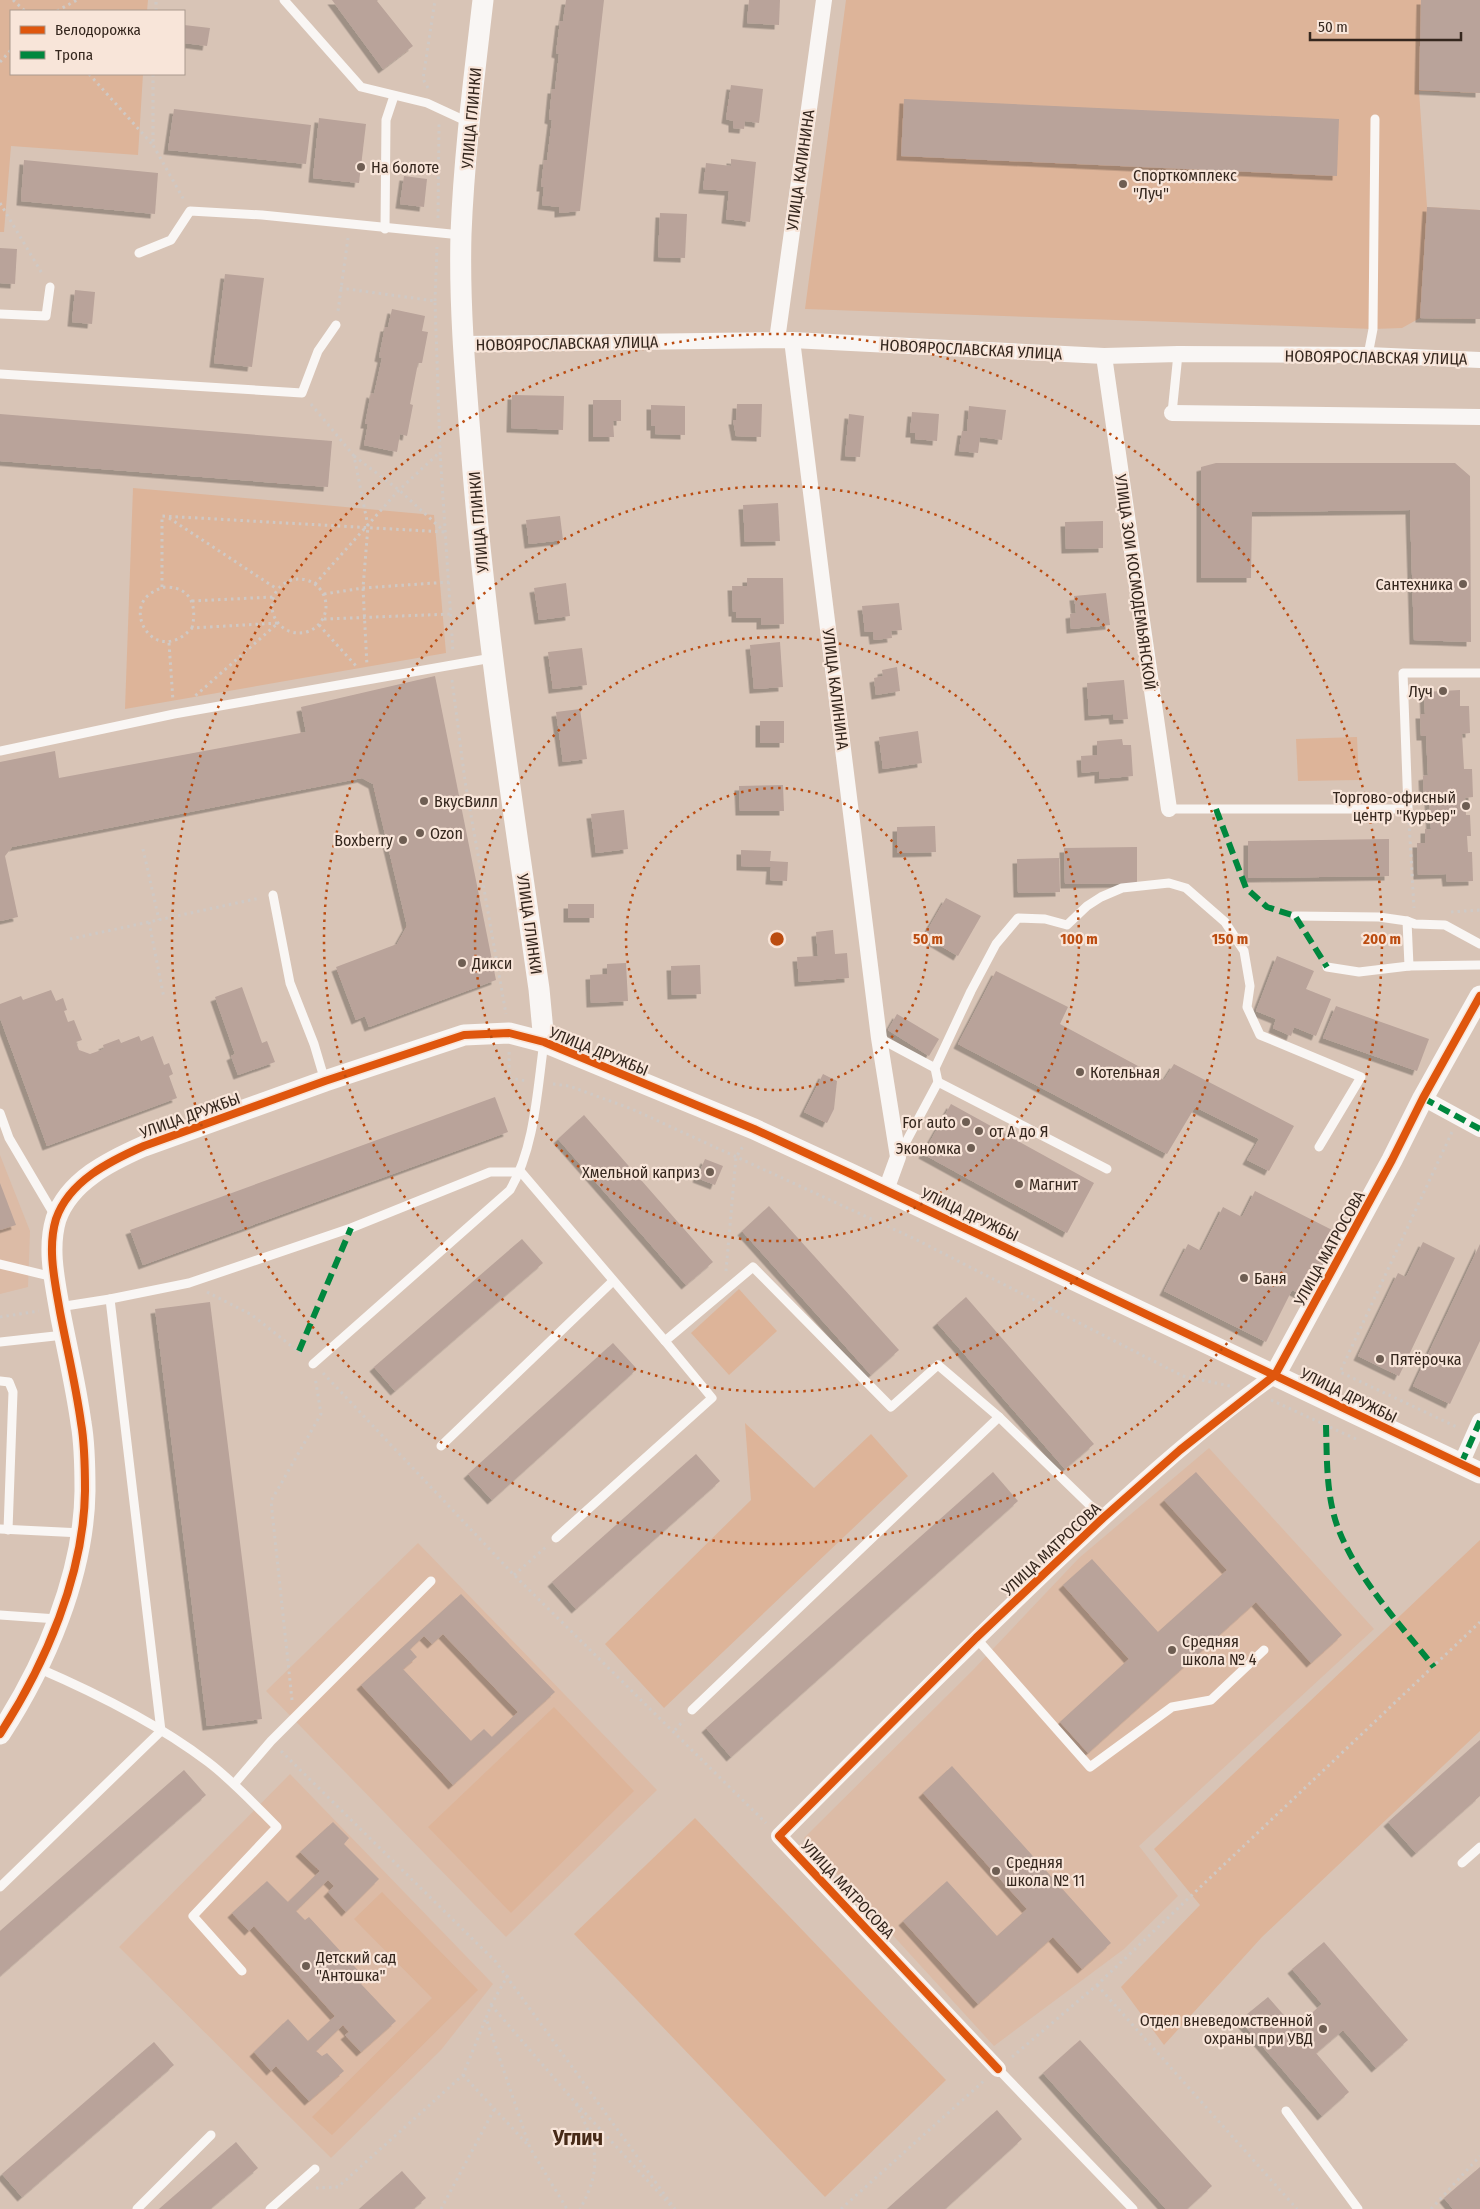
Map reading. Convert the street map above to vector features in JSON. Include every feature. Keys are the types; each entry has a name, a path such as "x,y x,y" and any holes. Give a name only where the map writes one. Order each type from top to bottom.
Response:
{"street":[{"name":"УЛИЦА ГЛИНКИ","path":"483,0 469,123 461,235 462,344 477,528 492,658 539,989 544,1042"},
{"name":"УЛИЦА КАЛИНИНА","path":"824,0 784,340 879,1038 898,1157"},
{"name":"НОВОЯРОСЛАВСКАЯ УЛИЦА","path":"462,344 784,340 1104,356 1178,354 1368,355 1480,360"},
{"name":"УЛИЦА ЗОИ КОСМОДЕМЬЯНСКОЙ","path":"1104,356 1169,809"},
{"path":"1172,413 1480,417"},
{"name":"УЛИЦА МАТРОСОВА","path":"998,2069 779,1836 976,1638 1103,1518 1180,1450 1275,1375 1388,1169 1423,1098 1480,996"},
{"name":"УЛИЦА ДРУЖБЫ","path":"0,1734 38,1668 60,1619 82,1533 84,1491 82,1425 51,1256 56,1218 69,1197 89,1175 116,1158 144,1146 326,1081 464,1035 509,1033 544,1042 754,1130 886,1190 1480,1473"},
{"path":"1423,1098 1480,1129"},
{"path":"886,1190 898,1157"},
{"path":"1461,1464 1477,1428"}],"lane":[{"path":"284,0 361,87 427,103 469,123"},
{"path":"385,228 386,120 394,96"},
{"path":"1368,355 1373,330 1375,120"},
{"path":"138,253 171,240 190,211 461,235"},
{"path":"0,314 46,316 50,287"},
{"path":"0,374 302,393 318,351 336,325"},
{"path":"1172,413 1178,354"},
{"path":"0,751 174,714 492,658"},
{"path":"1169,809 1408,809 1403,673 1480,673"},
{"path":"898,1157 938,1082 935,1068 996,944 1018,918 1045,919 1066,925 1087,906 1115,891 1140,885 1169,883 1186,888 1225,922 1244,951 1250,986 1247,1007 1260,1035 1361,1077 1319,1147"},
{"path":"273,895 290,983 326,1081"},
{"path":"1295,916 1379,917 1445,925 1480,944"},
{"path":"1409,966 1411,922"},
{"path":"1327,967 1359,972 1409,966 1480,965"},
{"path":"879,1038 935,1068"},
{"path":"313,1364 510,1190 521,1172 532,1127 544,1042"},
{"path":"938,1082 1108,1170"},
{"path":"0,1113 9,1138 56,1218"},
{"path":"60,1307 189,1283 351,1228 490,1172 521,1172 712,1398 556,1538"},
{"path":"0,1264 54,1277"},
{"path":"665,1341 753,1267 891,1407 938,1365 999,1417 1103,1518"},
{"path":"441,1446 613,1281"},
{"path":"110,1299 161,1731"},
{"path":"0,1342 64,1335"},
{"path":"0,1382 9,1382 13,1392 4,1530 82,1533"},
{"path":"692,1710 999,1417"},
{"path":"234,1784 271,1741 431,1580"},
{"path":"0,1615 60,1619"},
{"path":"976,1638 1090,1767 1172,1707 1211,1700 1264,1650"},
{"path":"38,1668 85,1688 161,1731 207,1762 234,1784 277,1827 193,1916 242,1971"},
{"path":"0,1887 161,1731"},
{"path":"1462,1863 1480,1847"},
{"path":"998,2069 1133,2209"},
{"path":"1286,2111 1358,2209"},
{"path":"137,2209 211,2135"},
{"path":"270,2209 315,2169"}],"path":[{"path":"12,0 24,10"},
{"path":"59,10 77,0"},
{"path":"435,0 423,79 440,109 435,301"},
{"path":"0,62 10,51"},
{"path":"90,75 153,145 190,211"},
{"path":"153,75 153,145"},
{"path":"0,203 50,287"},
{"path":"336,325 350,225"},
{"path":"162,587 162,516 368,526 445,532 399,490 354,456 302,393"},
{"path":"315,584 399,490 440,451"},
{"path":"354,456 368,526 363,588 367,679"},
{"path":"168,517 277,589"},
{"path":"192,628 278,623 293,632 311,631 324,618 327,602 324,594 315,584 302,578 284,582 277,589 273,597 272,606 278,623"},
{"path":"324,594 363,588 449,582"},
{"path":"162,587 174,588 184,592 192,601 195,615 192,628 182,638 170,643 153,639 142,626 140,610 147,595 162,587"},
{"path":"192,601 273,597"},
{"path":"324,618 452,614"},
{"path":"174,714 278,623"},
{"path":"319,625 367,679"},
{"path":"170,643 174,714"},
{"path":"1408,809 1411,922"},
{"path":"144,849 159,920"},
{"path":"70,939 273,895"},
{"path":"148,922 164,998"},
{"path":"538,1082 568,1086 632,1110 915,1239 1183,1376 1252,1392 1362,1442"},
{"path":"1459,1119 1340,1372 1477,1428"},
{"path":"725,1289 736,1157 754,1130"},
{"path":"189,1283 252,1315 313,1364 514,1575 779,1836"},
{"path":"0,1317 25,1315 60,1307"},
{"path":"294,1718 270,1501 321,1414 313,1364"},
{"path":"514,1575 556,1538"},
{"path":"841,2209 998,2069 1097,1985 1480,1622"},
{"path":"271,1741 508,1975 674,2209"},
{"path":"292,2190 338,2187 463,2075 491,2005 508,1975"},
{"path":"1097,1985 1297,2209"},
{"path":"491,2005 574,2101 674,2209"},
{"path":"486,2018 530,2148"},
{"path":"463,2075 530,2148 567,2209"},
{"path":"574,2101 591,2136 596,2166 586,2198 580,2209"},
{"path":"442,2209 495,2108"},
{"path":"1431,2209 1480,2156"}],"shaded area":[{"path":"0,0 148,0 147,10 10,10 10,75 143,75 138,155 11,146 4,232 0,232"},
{"name":"Спорткомплекс \"Луч\"","path":"846,0 1480,0 1480,93 1419,91 1427,207 1480,210 1480,319 1420,318 1402,328 1373,329 805,309"},
{"path":"133,488 434,515 446,653 125,709"},
{"path":"1357,737 1359,780 1298,781 1296,739"},
{"path":"0,1155 30,1231 28,1287 0,1294"},
{"path":"739,1289 777,1331 729,1375 691,1333"},
{"path":"745,1423 814,1488 871,1434 908,1476 664,1708 605,1644 751,1500"},
{"path":"1209,1448 1374,1629 1139,1846 1178,1896 1124,1949 994,2046 804,1838 973,1670 1079,1558"},
{"path":"1480,1540 1480,1731 1262,1937 1164,2045 1121,1987 1200,1905 1154,1849"},
{"path":"418,1543 657,1790 506,1937 266,1691"},
{"path":"554,1707 634,1791 511,1913 428,1827"},
{"name":"Детский сад \"Антошка\"","path":"290,1774 493,1984 441,2050 331,2158 119,1947"},
{"path":"695,1818 946,2080 825,2197 574,1934"},
{"path":"382,1892 478,1990 332,2135 312,2117 432,1998 354,1919"}],"building":[{"path":"332,0 378,0 413,46 383,69"},
{"path":"566,0 604,0 580,211 559,213 559,207 542,205 544,187 541,187 544,160 547,160 552,120 549,119 552,89 555,89 559,54 556,53 560,21 563,21"},
{"path":"749,0 780,0 779,25 747,23"},
{"path":"1421,0 1480,0 1480,93 1419,90"},
{"path":"185,25 210,28 207,46 185,43"},
{"path":"731,85 763,89 759,123 745,121 744,129 733,128 733,121 726,119"},
{"path":"904,99 1339,119 1337,176 901,156"},
{"path":"174,109 311,125 306,164 168,150"},
{"path":"319,118 366,124 359,183 313,178"},
{"path":"731,159 756,162 750,222 726,219 729,191 703,189 706,163 731,166"},
{"path":"24,160 158,173 155,214 21,201"},
{"path":"404,176 427,179 424,207 400,204"},
{"path":"1427,207 1480,210 1480,319 1420,318"},
{"path":"660,213 687,214 685,258 658,257"},
{"path":"0,248 17,249 15,284 0,283"},
{"path":"225,274 264,278 252,367 214,363"},
{"path":"75,290 95,292 92,324 72,322"},
{"path":"392,309 425,316 422,331 428,332 422,363 418,363 410,404 413,405 407,436 400,434 397,452 364,445 368,424 365,424 371,393 374,394 382,358 379,357 385,327 388,327"},
{"path":"512,395 564,396 563,430 511,428"},
{"path":"593,400 621,400 621,421 613,421 614,437 593,437"},
{"path":"737,404 762,404 761,437 736,436 733,420 736,420"},
{"path":"651,405 685,406 685,435 655,434 655,426 651,426"},
{"path":"969,406 1006,410 1002,440 980,437 978,453 959,451 962,431 967,431"},
{"path":"912,412 939,414 937,441 915,439 915,433 910,433"},
{"path":"0,414 332,441 328,487 0,461"},
{"path":"849,414 864,416 860,457 845,456"},
{"path":"1216,463 1455,463 1470,476 1471,642 1414,640 1410,510 1252,512 1251,578 1201,578 1201,467"},
{"path":"778,503 780,541 745,542 743,505"},
{"path":"560,516 563,540 529,544 526,520"},
{"path":"1103,521 1103,548 1066,549 1065,522"},
{"path":"747,578 783,578 784,624 761,625 761,618 736,618 736,612 733,612 732,586 747,586"},
{"path":"566,583 570,616 539,620 534,588"},
{"path":"1106,593 1110,625 1071,629 1070,614 1076,613 1074,596"},
{"path":"899,603 902,630 891,631 892,638 874,640 873,632 865,632 862,606"},
{"path":"780,642 783,687 754,689 750,645"},
{"path":"582,648 587,685 553,689 548,652"},
{"path":"897,667 900,691 876,695 874,678 883,676 882,670"},
{"path":"435,676 496,980 369,1027 365,1016 356,1020 336,967 397,944 407,926 373,784 362,778 12,847 5,856 18,917 0,921 0,762 55,751 59,778 306,732 301,707"},
{"path":"1124,680 1128,719 1114,720 1113,714 1089,716 1087,683"},
{"path":"1460,690 1460,706 1469,706 1470,733 1462,734 1464,769 1472,769 1473,797 1465,798 1466,815 1470,815 1471,836 1467,836 1468,852 1472,852 1473,881 1447,882 1446,874 1418,875 1417,843 1425,843 1425,829 1431,829 1429,799 1424,799 1423,776 1428,775 1426,736 1421,736 1420,714 1425,714 1424,692"},
{"path":"580,709 587,759 563,762 556,712"},
{"path":"760,721 784,721 784,743 760,743"},
{"path":"918,731 922,763 883,769 879,737"},
{"path":"1122,739 1123,745 1131,745 1133,776 1099,779 1099,771 1082,773 1081,756 1097,755 1097,741"},
{"path":"783,785 784,811 740,811 739,786"},
{"path":"624,810 628,849 596,853 591,814"},
{"path":"935,826 936,852 897,853 897,827"},
{"path":"1389,839 1389,876 1248,878 1248,841"},
{"path":"1137,847 1137,883 1065,884 1064,848"},
{"path":"741,850 771,851 770,861 788,862 787,881 770,880 771,867 741,866"},
{"path":"1059,858 1060,892 1018,893 1017,859"},
{"path":"946,898 981,916 958,956 924,936"},
{"path":"568,904 594,904 594,918 568,918"},
{"path":"833,930 835,954 847,953 849,978 799,982 797,957 818,956 816,932"},
{"path":"1277,956 1314,971 1306,989 1331,999 1316,1036 1294,1027 1291,1036 1273,1028 1276,1019 1256,1011"},
{"path":"626,963 628,1001 591,1003 590,975 607,974 607,964"},
{"path":"700,965 701,994 672,995 671,966"},
{"name":"Котельная","path":"996,971 1068,1007 1060,1024 1164,1080 1174,1064 1294,1126 1269,1171 1247,1160 1259,1139 1195,1107 1167,1154 958,1044"},
{"path":"242,987 262,1043 267,1041 275,1062 238,1075 231,1056 235,1054 215,997"},
{"path":"51,990 56,1001 63,998 67,1010 64,1011 68,1022 74,1020 82,1040 76,1042 79,1050 90,1054 104,1049 103,1045 119,1039 121,1043 139,1036 141,1041 153,1036 164,1065 169,1063 173,1074 169,1076 177,1098 47,1146 0,1018 0,1004 21,996 23,1000"},
{"path":"1336,1006 1429,1039 1417,1071 1323,1038"},
{"path":"897,1014 939,1039 929,1056 888,1030"},
{"path":"823,1074 837,1081 834,1109 827,1123 804,1112"},
{"path":"495,1097 508,1132 143,1265 130,1230"},
{"path":"951,1104 1094,1183 1067,1233 923,1154"},
{"path":"584,1115 713,1262 686,1285 558,1139"},
{"name":"Хмельной каприз","path":"705,1159 723,1166 715,1185 697,1178"},
{"path":"0,1183 16,1225 0,1230"},
{"name":"Баня","path":"1255,1191 1340,1234 1308,1298 1292,1290 1266,1342 1164,1291 1188,1244 1201,1251 1223,1207 1242,1217"},
{"path":"769,1206 899,1350 871,1375 742,1231"},
{"path":"522,1239 543,1263 395,1391 374,1367"},
{"path":"1423,1242 1455,1258 1399,1376 1358,1356 1398,1273 1406,1277"},
{"path":"1480,1244 1480,1341 1450,1404 1413,1386"},
{"path":"966,1297 1094,1444 1065,1469 937,1323"},
{"path":"210,1302 262,1719 207,1726 155,1309"},
{"path":"613,1343 637,1369 492,1500 468,1474"},
{"path":"696,1454 720,1481 576,1609 552,1582"},
{"path":"993,1472 1018,1501 731,1757 706,1728"},
{"path":"1196,1472 1342,1635 1311,1663 1256,1602 1088,1753 1060,1722 1129,1659 1063,1585 1092,1559 1158,1632 1227,1570 1164,1500"},
{"path":"461,1594 555,1692 453,1785 361,1685","holes":["443,1634 518,1712 492,1737 484,1729 471,1741 403,1669 417,1657 410,1649 424,1636 432,1644"]},
{"path":"1480,1740 1480,1796 1416,1853 1388,1822"},
{"path":"952,1766 1111,1943 1082,1969 1053,1937 978,2004 903,1921 947,1881 997,1936 1027,1909 923,1793"},
{"path":"184,1770 206,1795 0,1976 0,1931"},
{"path":"333,1822 349,1838 344,1844 379,1879 346,1912 328,1892 334,1886 328,1880 296,1911 305,1920 309,1917 366,1979 361,1984 396,2021 361,2052 345,2035 349,2032 343,2025 316,2051 322,2056 327,2053 344,2071 309,2101 276,2066 271,2071 254,2052 288,2019 308,2041 335,2016 254,1926 249,1931 232,1913 267,1881 288,1902 320,1871 300,1852"},
{"name":"Отдел вневедомственной охраны при УВД","path":"1324,1942 1408,2040 1376,2068 1343,2030 1316,2053 1349,2092 1322,2116 1240,2020 1268,1997 1295,2028 1322,2004 1292,1969"},
{"path":"1080,2040 1212,2186 1187,2209 1166,2209 1043,2073"},
{"path":"154,2042 174,2065 22,2197 2,2174"},
{"path":"997,2110 1022,2139 945,2209 887,2209"},
{"path":"236,2142 258,2168 210,2209 159,2209"},
{"path":"1480,2167 1480,2209 1453,2209 1444,2198"},
{"path":"402,2171 426,2198 413,2209 359,2209"}],"marked path":[{"path":"1216,809 1246,888 1267,907 1295,916 1327,967"},
{"path":"1423,1098 1480,1129"},
{"path":"299,1351 351,1228"},
{"path":"1461,1464 1480,1421"},
{"path":"1326,1425 1331,1503 1346,1547 1380,1600 1434,1667"}],"cycle path":[{"path":"998,2069 779,1836 976,1638 1103,1518 1180,1450 1275,1375 1392,1160 1423,1098 1480,996"},
{"path":"0,1734 32,1679 59,1618 70,1587 83,1523 85,1483 82,1431 54,1277 52,1254 53,1230 62,1206 70,1194 92,1174 118,1158 144,1146 325,1081 464,1035 509,1033 544,1042 754,1129 1480,1473"}],"place":[{"name":"На болоте","path":"361,167"},
{"name":"Спорткомплекс \"Луч\"","path":"1123,184"},
{"name":"Сантехника","path":"1463,584"},
{"name":"Луч","path":"1443,691"},
{"name":"ВкусВилл","path":"424,801"},
{"name":"Торгово-офисный центр \"Курьер\"","path":"1466,806"},
{"name":"Ozon","path":"420,833"},
{"name":"Boxberry","path":"403,840"},
{"name":"Дикси","path":"462,963"},
{"name":"Котельная","path":"1080,1072"},
{"name":"For auto","path":"966,1122"},
{"name":"от А до Я","path":"979,1131"},
{"name":"Экономка","path":"971,1148"},
{"name":"Хмельной каприз","path":"710,1172"},
{"name":"Магнит","path":"1019,1184"},
{"name":"Баня","path":"1244,1278"},
{"name":"Пятёрочка","path":"1380,1359"},
{"name":"Средняя школа № 4","path":"1172,1650"},
{"name":"Средняя школа № 11","path":"996,1871"},
{"name":"Детский сад \"Антошка\"","path":"306,1966"},
{"name":"Отдел вневедомственной охраны при УВД","path":"1323,2029"}],"district":[{"name":"Углич","path":"578,2138"}]}
